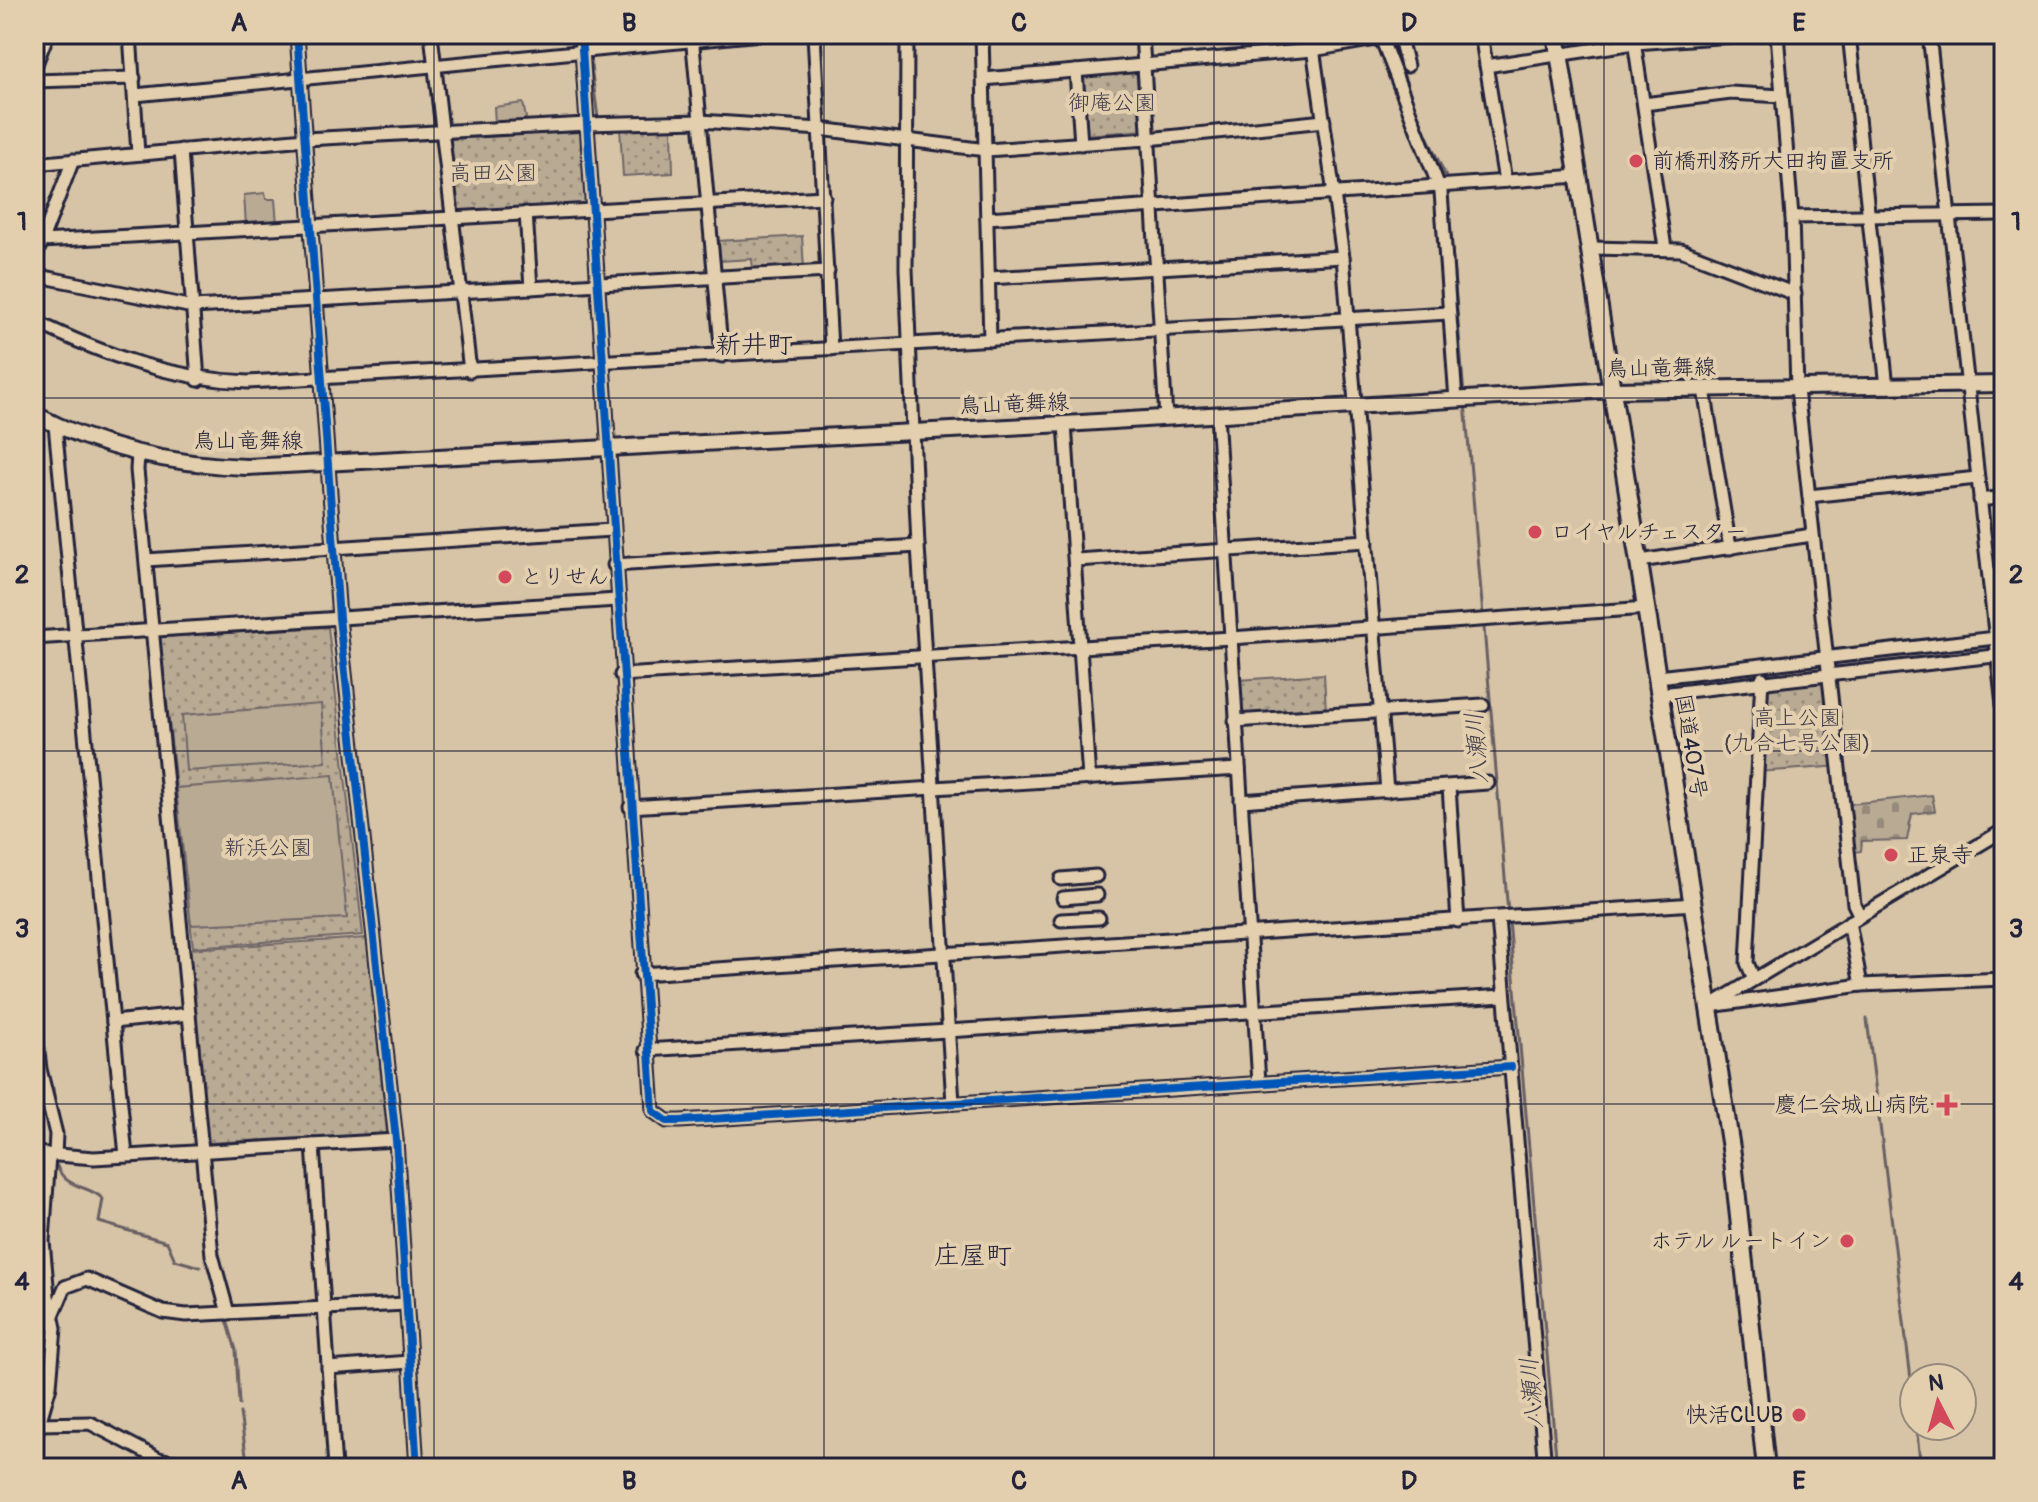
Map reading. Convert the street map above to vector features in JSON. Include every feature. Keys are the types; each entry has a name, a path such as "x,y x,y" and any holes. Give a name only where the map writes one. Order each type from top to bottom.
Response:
{"highway":[{"name":"国道407号","path":"1556,34 1733,1161 1766,1468"}],"main road":[{"path":"34,65 46,34"},
{"name":"鳥山竜舞線","path":"34,414 55,425 138,454 203,466 608,449 1613,390 2004,384"}],"street":[{"path":"130,34 138,154"},
{"path":"297,34 339,618 396,1140 417,1468"},
{"path":"431,34 470,371"},
{"path":"581,34 646,1050 653,1111 667,1121 1511,1067"},
{"path":"135,95 583,52 692,37 761,34"},
{"path":"814,34 831,349"},
{"path":"907,34 909,344 924,657 953,1103"},
{"path":"982,34 990,340"},
{"path":"1142,34 1166,418"},
{"path":"1311,34 1343,257 1387,791"},
{"path":"1481,34 1505,181"},
{"path":"1486,66 1559,55 1634,38 1759,34"},
{"path":"1777,34 1792,217 1797,389 1861,985"},
{"path":"1849,34 1887,387"},
{"path":"1929,34 1966,385 2000,637 2004,714"},
{"path":"984,79 1313,50 1392,35"},
{"path":"1392,35 1407,66"},
{"path":"1392,35 1438,185 1449,313 1462,400"},
{"path":"692,37 722,356"},
{"path":"1634,38 1665,248"},
{"path":"1076,71 1081,144"},
{"path":"34,81 134,78"},
{"path":"1644,104 1731,93 1782,96"},
{"path":"34,164 305,139 587,124 700,121 820,129 986,150 1148,139 1324,121"},
{"path":"181,150 198,380"},
{"path":"34,261 73,160"},
{"path":"987,218 1579,176"},
{"path":"42,241 824,197"},
{"path":"526,213 531,288"},
{"path":"1792,217 2004,214"},
{"path":"1591,248 1681,250 1795,294"},
{"path":"989,278 1343,257"},
{"path":"34,275 193,307 828,271"},
{"path":"34,321 94,350 198,380 323,379 1449,313"},
{"path":"1704,389 1730,548"},
{"path":"1217,414 1259,1083"},
{"path":"1065,424 1089,779"},
{"path":"55,425 126,1156"},
{"path":"138,454 212,1255 228,1313"},
{"path":"1809,496 1977,478"},
{"path":"1980,500 2004,497"},
{"path":"146,560 612,530"},
{"path":"1640,561 1812,535"},
{"path":"1076,560 1367,541"},
{"path":"614,565 918,546"},
{"path":"34,638 617,600"},
{"path":"621,675 1082,648 1647,608"},
{"path":"1659,686 1763,666 2000,637"},
{"path":"1659,686 1762,682 2001,655"},
{"path":"1754,1002 1748,993 1752,980 1747,963 1763,666"},
{"path":"1235,721 1483,705"},
{"path":"630,807 1239,769"},
{"path":"1241,801 1488,783"},
{"path":"1449,787 1458,921"},
{"path":"1710,1006 2004,830"},
{"path":"1061,879 1096,876"},
{"path":"1063,898 1097,895"},
{"path":"641,974 1249,936 1694,904"},
{"path":"1061,920 1099,918"},
{"path":"1504,918 1504,996 1545,1468"},
{"path":"1710,1006 1861,985 2004,979"},
{"path":"646,1050 1504,996"},
{"path":"113,1022 189,1014"},
{"path":"34,1016 40,1069 56,1134 43,1241 48,1296 53,1315 50,1386 34,1441"},
{"path":"34,1153 126,1156 396,1140"},
{"path":"313,1145 335,1468"},
{"path":"53,1315 65,1287 87,1279 163,1312 228,1313 406,1304"},
{"path":"34,1315 53,1315"},
{"path":"328,1368 410,1362"},
{"path":"39,1424 90,1423 159,1459 201,1468"}],"green space":[{"name":"御庵公園","path":"1136,71 1143,130 1086,135 1084,76"},
{"path":"523,103 526,118 522,122 495,124 494,107"},
{"path":"672,127 673,173 623,176 620,128"},
{"name":"高田公園","path":"576,130 582,134 587,202 583,206 456,211 448,141 451,136"},
{"path":"265,193 266,199 275,199 277,224 246,226 244,195"},
{"path":"802,236 804,269 753,272 752,259 719,261 717,241"},
{"name":"新浜公園","path":"328,627 363,935 193,947 160,637"},
{"path":"2004,638 2004,655 1661,694 1658,677"},
{"path":"1324,674 1326,711 1241,717 1239,680"},
{"name":"高上公園 (九合七号公園)","path":"1828,674 1841,766 1757,772 1762,682"},
{"path":"321,704 326,762 186,771 182,715"},
{"path":"333,775 347,918 191,925 176,788"},
{"path":"1932,795 1935,811 1912,814 1907,840 1862,841 1861,851 1855,852 1850,804"},
{"path":"367,938 387,1134 206,1143 188,949"}],"waterway":[{"path":"588,34 589,42"},
{"name":"八瀬川","path":"1392,41 1418,117 1446,177 1464,395"},
{"path":"590,59 598,118 691,115"},
{"path":"707,115 814,122"},
{"path":"828,124 901,133"},
{"path":"1088,137 1143,133"},
{"path":"917,135 977,143"},
{"path":"993,143 1073,138"},
{"path":"1143,149 1150,265"},
{"path":"1151,272 1154,323"},
{"path":"1155,339 1159,409"},
{"name":"八瀬川","path":"1465,402 1508,913"},
{"name":"八瀬川","path":"1509,920 1557,1468"},
{"path":"34,988 38,1005"},
{"path":"40,1009 40,1022"},
{"path":"1867,1019 1909,1362"},
{"path":"53,1088 55,1102"},
{"path":"61,1127 62,1148"},
{"path":"57,1166 66,1179 103,1199 99,1222 167,1242 175,1260 200,1267"},
{"path":"227,1320 236,1350 239,1404"},
{"path":"240,1413 248,1468"},
{"path":"1918,1442 1921,1468"}],"cycle path":[{"path":"297,34 339,618 396,1140 417,1468"},
{"path":"581,34 653,1111 667,1121 680,1121 1511,1067"}],"place":[{"name":"前橋刑務所大田拘置支所","path":"1636,161"},
{"name":"ロイヤルチェスター","path":"1535,532"},
{"name":"とりせん","path":"505,577"},
{"name":"正泉寺","path":"1891,855"},
{"name":"慶仁会城山病院","path":"1947,1105"},
{"name":"ホテル ルートイン","path":"1847,1241"},
{"name":"快活CLUB","path":"1799,1415"}],"district":[{"name":"新井町","path":"754,345"},
{"name":"庄屋町","path":"973,1256"}]}
